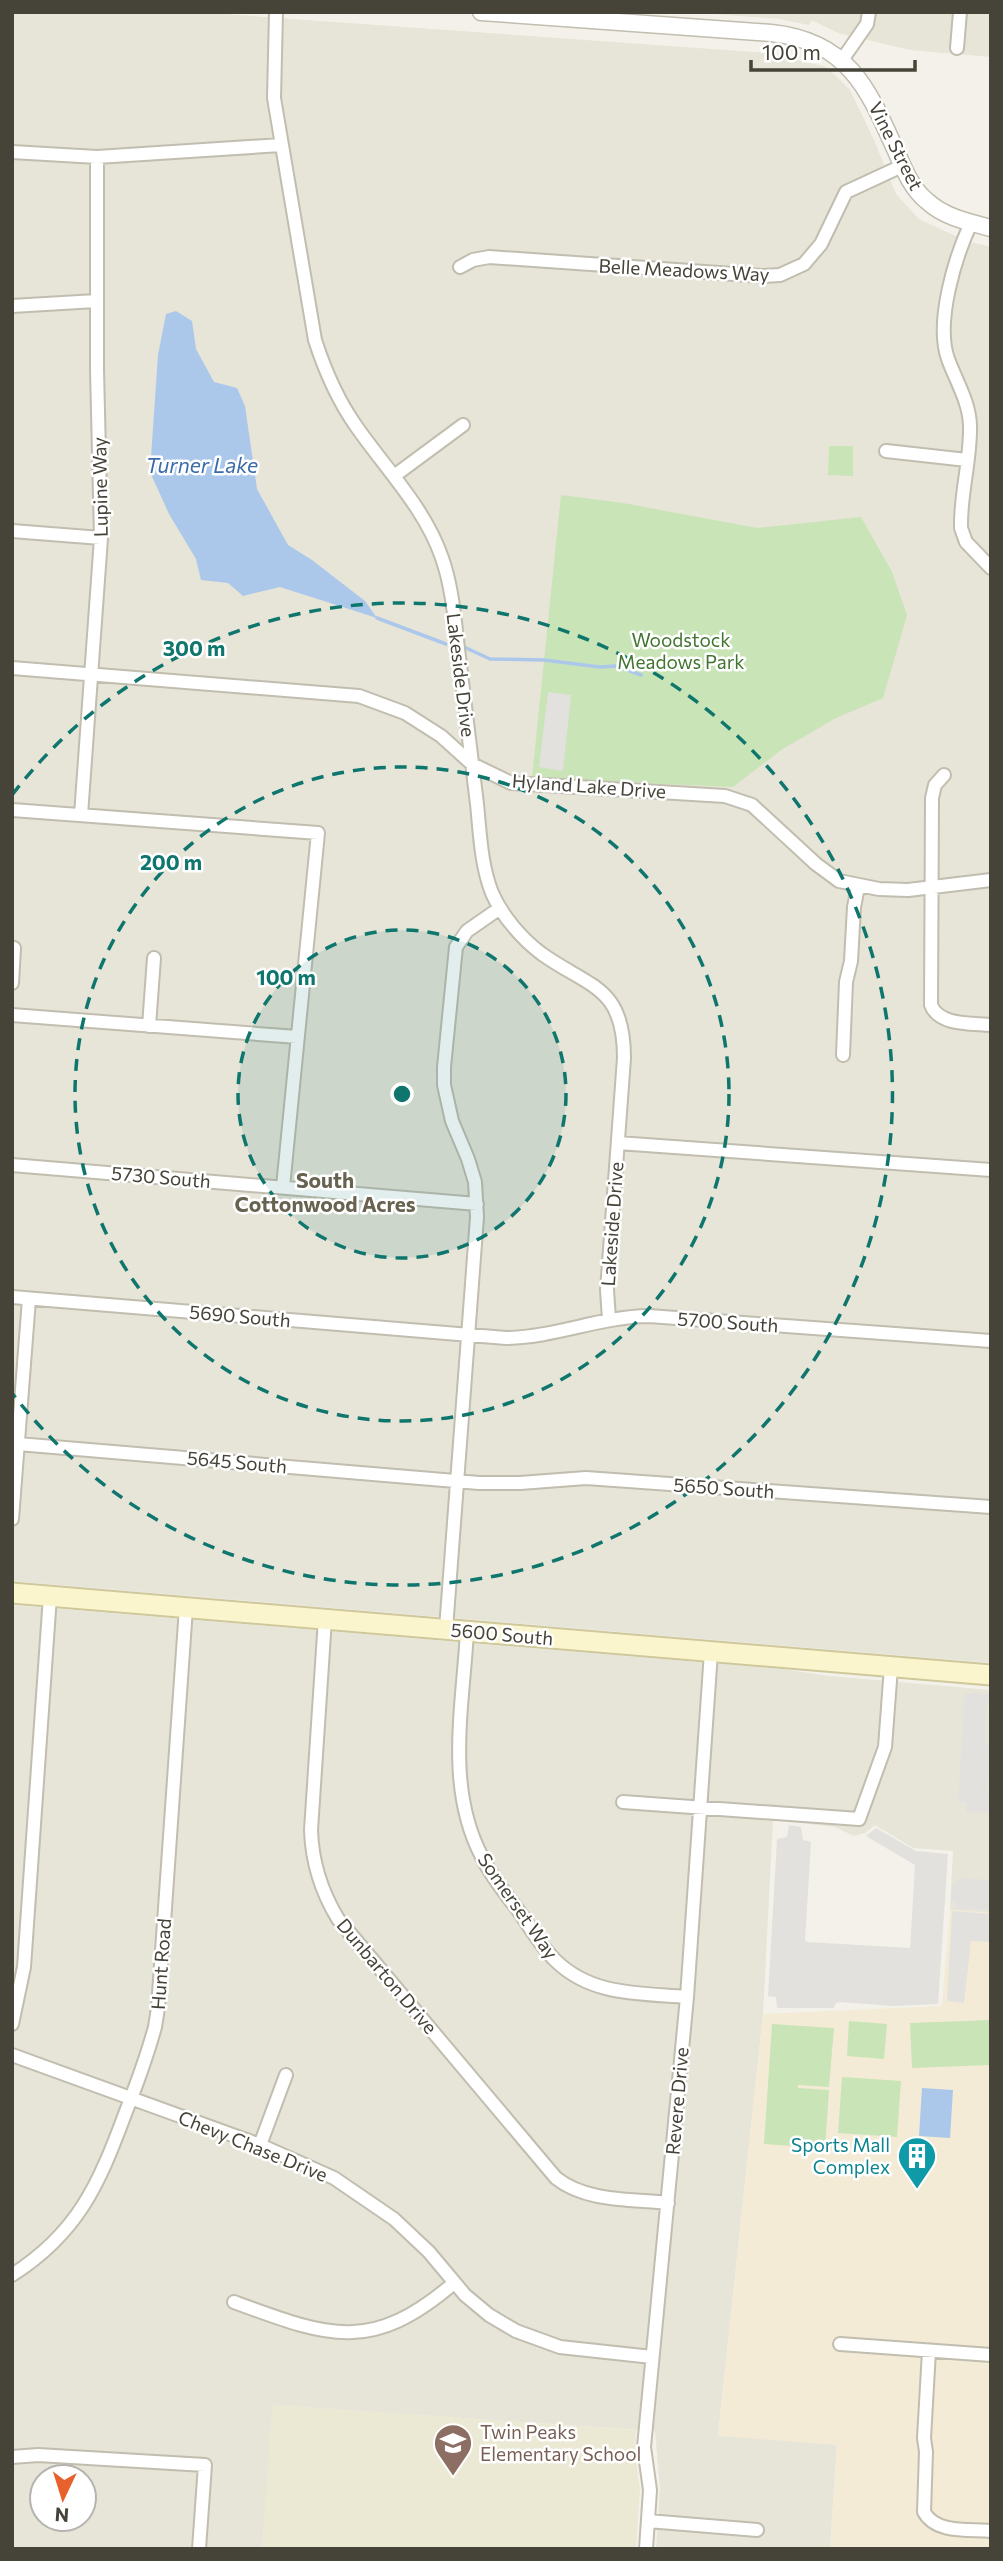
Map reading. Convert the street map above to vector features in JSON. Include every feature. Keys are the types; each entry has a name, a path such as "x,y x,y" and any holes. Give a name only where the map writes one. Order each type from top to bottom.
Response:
{"main road":[{"name":"5600 South","path":"12,1593 991,1675"}],"street":[{"name":"Lakeside Drive","path":"276,12 274,98 315,340 324,370 354,423 394,476 442,557 454,618 486,871 492,892 500,908 522,936 542,954 589,981 604,994 613,1008 624,1043 607,1290 609,1319"},
{"name":"Vine Street","path":"484,12 564,15 783,34 812,41 842,60 870,95 915,190 929,204 946,214 991,228"},
{"path":"842,60 867,24 869,12"},
{"path":"957,48 960,12"},
{"path":"12,152 97,157 281,145"},
{"name":"Lupine Way","path":"81,815 101,538 96,301 97,157"},
{"name":"Belle Meadows Way","path":"460,267 478,258 489,257 762,276 780,275 804,264 817,251 846,192 902,166"},
{"path":"971,223 963,240 943,324 946,351 965,398 969,416 961,528 966,542 991,568"},
{"path":"12,306 96,301"},
{"path":"394,476 464,425"},
{"path":"886,451 967,460"},
{"path":"12,531 101,538"},
{"name":"Hyland Lake Drive","path":"12,668 359,696 382,703 425,725 457,748 472,764 511,783 740,799 752,805 827,874 858,887 931,887 991,880"},
{"path":"944,775 935,785 932,798 932,1010 943,1019 991,1026"},
{"path":"12,810 318,833 283,1187"},
{"path":"843,1055 846,982 851,961 858,887"},
{"path":"446,1629 477,1204 475,1182 468,1159 446,1103 444,1067 456,947 467,931 500,908"},
{"path":"12,983 14,948"},
{"path":"149,1026 154,958"},
{"path":"12,1015 298,1037"},
{"path":"618,1143 991,1170"},
{"name":"5730 South","path":"12,1165 477,1204"},
{"name":"5690 South","path":"12,1297 468,1335"},
{"path":"12,1519 29,1299"},
{"name":"5700 South","path":"468,1335 530,1338 609,1319 649,1316 991,1341"},
{"name":"5645 South","path":"18,1444 457,1481"},
{"name":"5650 South","path":"457,1481 497,1484 586,1478 991,1507"},
{"path":"12,2024 24,1967 50,1596"},
{"name":"Hunt Road","path":"12,2275 55,2241 80,2212 107,2164 153,2036 158,2008 186,1608"},
{"name":"Dunbarton Drive","path":"325,1619 311,1830 318,1877 330,1906 338,1919 556,2178 570,2188 587,2194 668,2203"},
{"name":"Somerset Way","path":"467,1631 458,1758 459,1780 470,1830 489,1870 550,1954 574,1975 613,1991 687,1997"},
{"name":"Revere Drive","path":"646,2549 650,2490 644,2447 687,1997 710,1652"},
{"path":"623,1802 859,1819 885,1748 891,1667"},
{"name":"Chevy Chase Drive","path":"12,2055 260,2145 312,2167 375,2204 420,2244 454,2283 489,2315 530,2338 575,2349 653,2357"},
{"path":"260,2145 286,2075"},
{"path":"234,2302 307,2328 329,2332 358,2332 387,2325 413,2314 454,2283"},
{"path":"840,2344 991,2355"},
{"path":"929,2351 923,2505 928,2520 937,2526 991,2531"},
{"path":"12,2457 38,2455 205,2465 199,2549"},
{"path":"648,2521 757,2530"}],"shaded area":[{"path":"12,12 196,12 767,53 827,67 850,90 896,194 919,219 966,241 991,247 991,1663 12,1581"},
{"path":"991,12 991,57 910,50 838,33 812,20 809,25 779,19 713,14"},
{"path":"548,692 571,695 563,771 539,767"},
{"path":"12,1605 782,1669 829,1676 991,1690 991,1913 950,1910 953,1851 913,1848 875,1825 865,1833 854,1836 835,1827 773,1820 763,2014 718,2435 837,2444 830,2549 656,2549 660,2488 655,2431 273,2405 262,2549 12,2549"},
{"path":"965,1694 990,1694 984,1739 991,1745 990,1757 982,1758 990,1759 988,1789 980,1790 991,1792 991,1813 966,1812 967,1803 958,1802"},
{"path":"789,1825 801,1827 803,1840 811,1842 807,1942 910,1948 915,1865 866,1836 876,1828 916,1851 948,1854 938,2004 893,2006 840,2002 836,2003 834,2008 777,2008 776,1997 768,1996 777,1839 787,1837"},
{"path":"958,1878 991,1880 991,1910 956,1908 956,1902 951,1901 952,1885 957,1884"},
{"path":"950,1910 991,1913 991,2549 830,2549 837,2445 718,2436 763,2014 942,2006"},
{"path":"952,1911 991,1914 991,1942 971,1941 964,2003 947,2001"},
{"name":"Twin Peaks Elementary School","path":"272,2405 636,2430 635,2455 640,2489 636,2549 262,2549"}],"green space":[{"path":"829,446 853,446 853,476 828,475"},
{"name":"Woodstock Meadows Park","path":"561,495 623,503 757,528 861,517 892,572 907,615 883,698 836,718 781,750 733,787 532,778"},
{"path":"991,2020 991,2065 912,2068 910,2023"},
{"path":"849,2021 887,2024 884,2059 847,2056"},
{"path":"772,2024 834,2028 829,2087 798,2085 798,2088 829,2090 825,2148 764,2144"},
{"path":"842,2077 901,2081 897,2137 838,2133"}],"water":[{"name":"Turner Lake","path":"176,311 192,321 196,349 214,382 237,388 245,406 257,489 288,545 365,601 377,618 280,587 243,596 228,583 201,580 196,559 169,514 150,472 158,355 166,314"},
{"path":"922,2088 953,2090 950,2138 919,2136"}],"waterway":[{"path":"377,618 446,644"},
{"path":"464,647 490,659 617,666 641,675"}],"place":[{"name":"Sports Mall Complex","path":"917,2190"},
{"name":"Twin Peaks Elementary School","path":"453,2477"}],"district":[{"name":"South Cottonwood Acres","path":"325,1193"}]}
